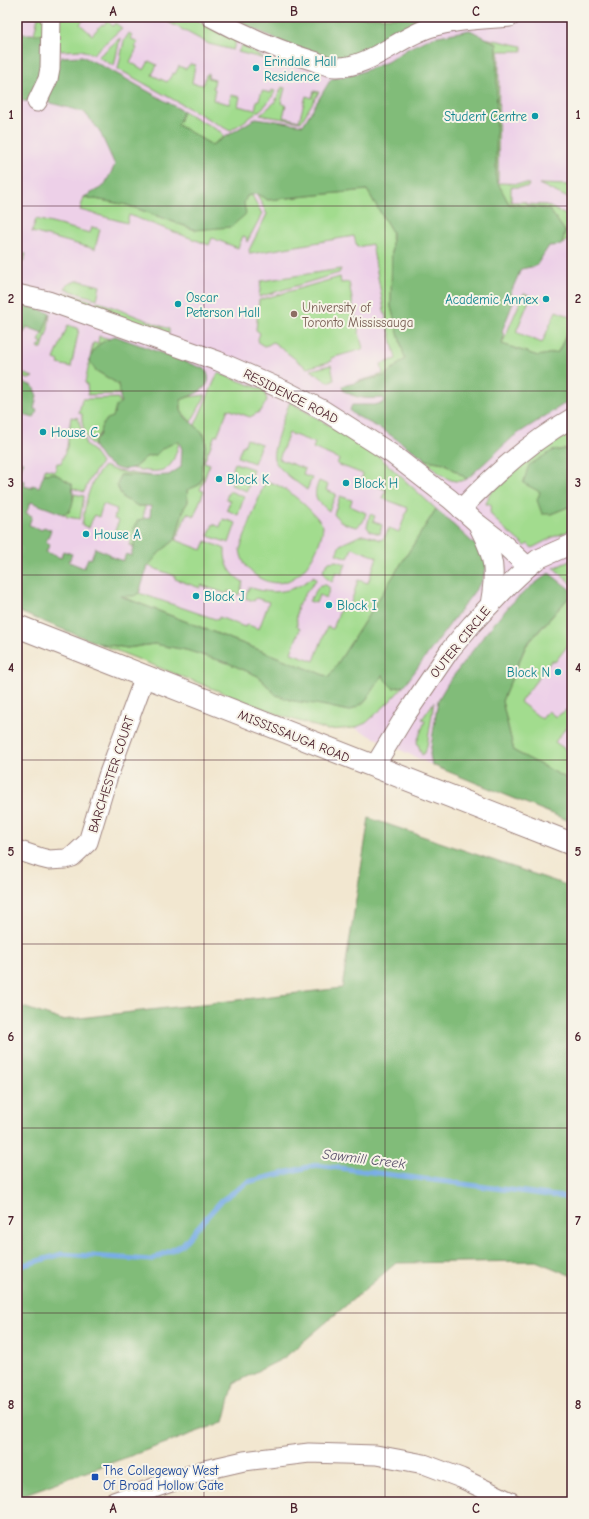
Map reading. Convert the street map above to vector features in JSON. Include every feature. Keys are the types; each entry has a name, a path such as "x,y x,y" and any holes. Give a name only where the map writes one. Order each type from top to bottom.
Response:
{"main road":[{"name":"MISSISSAUGA ROAD","path":"17,626 572,844"}],"street":[{"path":"37,102 48,79 50,68 51,17"},
{"path":"211,17 235,30 291,54 334,67 353,65 382,53 404,39 429,28 471,20 510,17"},
{"name":"RESIDENCE ROAD","path":"17,294 48,301 211,359 286,391 323,410 392,454 499,540 528,567"},
{"path":"461,509 497,472 536,441 572,418"},
{"path":"477,523 492,554 494,581 490,605"},
{"name":"OUTER CIRCLE","path":"374,767 405,716 450,650 472,624 510,584 538,559 572,544"},
{"name":"BARCHESTER COURT","path":"17,850 49,860 65,859 72,857 88,842 108,776 145,676"},
{"path":"114,1502 205,1470 236,1462 309,1454 376,1455 424,1464 461,1478 511,1502"}],"shaded area":[{"name":"University of Toronto Mississauga","path":"17,17 572,17 572,822 432,765 354,728 328,730 282,716 17,611"}],"green space":[{"path":"38,17 46,17 46,38 34,34"},
{"path":"57,17 86,17 80,24 92,35 102,24 104,25 107,21 113,26 115,23 122,28 93,54 81,50 61,51 59,49"},
{"path":"159,17 191,17 236,41 233,50 209,44"},
{"path":"227,17 444,17 351,57 337,60 294,47"},
{"path":"470,30 497,44 496,179 509,204 549,209 565,231 562,245 549,246 536,266 521,269 511,292 513,303 502,331 504,336 502,344 538,356 558,352 572,325 572,399 514,436 467,479 444,463 427,460 383,430 353,414 350,410 352,405 374,405 383,403 385,400 383,398 362,398 343,390 342,386 384,376 405,359 391,307 392,232 367,190 268,200 257,194 247,196 244,203 246,214 231,227 196,230 127,205 84,197 104,186 115,165 99,130 84,112 47,102 56,63 61,57 82,56 183,111 178,125 212,145 256,118 303,125 331,79 356,74 387,62 409,48 433,37"},
{"path":"129,33 132,35 130,38 138,42 135,47 137,48 130,62 144,70 149,61 157,65 152,75 167,82 173,73 175,74 179,66 186,69 190,64 195,65 192,83 203,85 206,75 209,73 208,78 215,80 213,100 229,104 231,95 240,97 238,106 255,110 257,100 259,100 262,91 271,93 272,90 275,91 262,109 230,131 118,69 124,41"},
{"path":"17,34 43,34 43,69 28,101 17,101"},
{"path":"120,38 114,66 98,57"},
{"path":"485,38 522,46 522,51 499,51 498,183 529,184 528,187 511,187 511,202 546,205 572,218 572,230 570,236 562,245 565,231 549,209 509,204 495,179 497,44"},
{"path":"242,45 265,59 238,52"},
{"path":"282,87 285,88 281,103 286,105 283,117 299,121 306,96 312,98 314,91 319,92 301,122 260,115 275,102"},
{"path":"183,111 221,132 224,137 212,145 178,125"},
{"path":"539,184 572,185 572,200"},
{"path":"367,190 392,232 391,307 405,359 384,376 356,382 383,374 381,364 396,359 384,310 372,244 357,247 354,236 250,254 249,250 267,214 257,194 268,200"},
{"path":"252,195 262,214 247,242 246,237 243,236 238,248 212,238 209,245 129,215 127,223 80,210 84,197 127,205 195,230 243,203 247,196"},
{"path":"36,219 90,233 92,227 100,229 95,249 32,232"},
{"path":"17,252 26,254 24,260 17,269"},
{"path":"341,269 339,273 259,297 261,281"},
{"path":"340,277 341,283 349,282 363,349 331,358 332,361 307,368 273,342 264,346 259,343 258,339 260,333 256,330 259,300"},
{"path":"76,281 100,286 97,299 65,289 67,285"},
{"path":"64,292 92,301 90,307 64,299"},
{"path":"524,293 531,296 516,332 542,343 556,311 571,317 572,316 572,325 558,352 538,356 502,344"},
{"path":"97,301 169,329 169,334 94,309"},
{"path":"17,302 50,313 43,333 27,327 24,333 17,331 20,323 17,322"},
{"path":"50,313 48,329 42,348 38,348 42,342 39,341"},
{"path":"68,325 79,329 71,367 58,364 59,361 54,359"},
{"path":"99,336 110,339 99,344 95,370 118,384 120,394 88,395 87,384 85,383 93,343 98,343"},
{"path":"115,336 205,369 208,376 206,386 197,393 181,400 181,410 183,414 202,432 206,440 201,472 202,478 199,485 187,490 188,502 184,508 175,540 160,552 148,566 139,593 134,596 120,596 329,677 436,509 483,552 487,565 482,581 404,686 393,688 385,680 383,674 365,702 349,711 293,701 276,695 258,676 228,663 186,650 154,644 127,648 97,643 17,611 17,508 21,497 17,495 17,461 23,462 18,479 25,481 24,486 32,488 32,485 39,487 44,474 54,473 72,484 73,502 69,512 63,514 31,502 26,513 32,516 29,525 42,530 44,527 51,530 46,542 50,544 46,552 61,558 63,551 72,554 69,562 84,568 88,558 91,559 95,548 123,561 126,554 131,556 135,540 133,530 138,520 150,517 151,506 138,506 123,498 117,486 120,475 169,475 181,467 182,449 179,442 175,442 162,449 156,455 146,457 135,467 123,470 116,468 103,460 94,447 94,443 100,434 101,427 107,419 113,417 116,406 121,402 118,384 95,370 90,361 93,351 98,345"},
{"path":"331,365 334,380 327,382 311,370"},
{"path":"17,370 33,377 29,379 17,377"},
{"path":"218,373 264,390 267,400 261,411 250,417 228,409 204,462 210,464 200,490 204,491 194,516 187,513 176,540 202,550 206,541 225,549 226,560 229,568 235,576 243,582 239,595 228,591 227,594 201,585 200,588 175,579 175,576 148,566 139,593 218,620 219,617 245,627 246,624 259,629 269,602 256,598 254,601 245,598 249,587 258,590 275,592 283,591 299,586 314,576 316,580 302,598 298,606 297,626 300,629 291,653 314,661 327,627 333,629 342,604 350,606 358,580 368,583 377,557 352,548 348,558 336,554 340,545 361,535 366,535 381,540 384,538 389,528 399,532 408,508 382,498 386,490 361,480 363,474 337,464 339,459 313,448 315,443 289,433 279,459 305,469 303,475 312,478 307,490 284,472 276,463 274,455 279,431 290,402 374,452 436,509 329,677 118,595 160,552 175,540 184,508 188,502 187,490 199,485 202,478 201,472 206,438 195,425"},
{"path":"17,382 22,382 33,386 37,396 34,409 37,410 34,418 17,415"},
{"path":"206,395 191,422 181,411 181,400 188,397"},
{"path":"118,398 120,403 111,421 98,435 94,443 94,447 86,436 82,423 82,414 79,413 82,399"},
{"path":"71,417 78,418 86,445 92,450 101,463 90,479 84,492 72,488 72,484 54,473 44,474 45,469 55,471 57,463 61,463 67,447"},
{"path":"572,431 572,448 552,451 540,492 551,514 568,507 572,509 572,530 553,537 532,548 528,544 525,546 494,519 490,511 491,504 486,504 489,495 520,467"},
{"path":"247,439 261,444 254,463 238,457 242,446 244,446"},
{"path":"175,442 179,443 174,459 167,468 157,471 146,471 130,468 135,467 146,457 156,455 162,449"},
{"path":"572,448 572,509 568,507 551,514 542,514 537,500 540,492 523,483 529,465 552,451"},
{"path":"421,456 427,460 444,463 467,479 454,481 448,479"},
{"path":"235,463 253,469 247,491 231,485 236,473 232,471"},
{"path":"104,466 117,471 152,476 121,475 117,486 123,498 138,506 145,506 143,519 138,520 133,530 135,540 133,551 132,546 129,545 132,537 115,530 119,521 114,519 117,509 103,504 99,517 94,515 89,528 82,525 88,494 94,480"},
{"path":"319,481 328,485 326,490 336,494 329,511 316,498 316,491"},
{"path":"268,482 275,484 290,493 306,506 323,526 318,547 306,567 295,577 277,583 268,582 252,573 242,558 240,549 264,484"},
{"path":"229,491 244,497 238,515 227,510 230,501 226,499"},
{"path":"74,494 84,496 80,519 67,517 63,514 69,512"},
{"path":"340,496 352,500 350,506 366,513 363,522 357,527 344,523 334,514"},
{"path":"370,514 375,516 373,521 382,525 380,534 370,531 367,527"},
{"path":"223,519 236,523 229,543 208,536 213,524 220,527"},
{"path":"572,560 572,584 554,568"},
{"path":"336,561 346,564 342,574 336,572 332,582 325,577 323,569 329,562"},
{"path":"549,573 572,591 572,594 526,645 502,701 514,751 572,781 572,822 432,765 430,754 438,700 448,683 486,633 511,604"},
{"path":"320,585 326,585 330,588 326,598 319,595 316,603 309,601"},
{"path":"572,594 572,640 555,662 552,660 520,702 542,719 548,711 556,717 572,706 572,720 555,742 572,754 572,781 514,751 502,701 526,646"},
{"path":"97,643 127,648 154,644 186,650 228,663 258,676 276,695 349,711 365,702 383,674 393,688 404,686 366,723 354,728 328,730 282,716"},
{"path":"434,702 427,746 425,753 422,755 417,742 425,721 422,719"},
{"path":"369,818 572,887 572,1276 536,1261 396,1263 284,1358 234,1383 224,1422 17,1497 17,1005 62,1020 342,988"}],"waterway":[{"name":"Sawmill Creek","path":"17,1267 62,1254 151,1260 182,1245 222,1200 248,1182 316,1165 572,1198"}],"place":[{"name":"Erindale Hall Residence","path":"256,68"},
{"name":"Student Centre","path":"535,116"},
{"name":"Academic Annex","path":"546,299"},
{"name":"Oscar Peterson Hall","path":"178,304"},
{"name":"University of Toronto Mississauga","path":"294,314"},
{"name":"House C","path":"43,432"},
{"name":"Block K","path":"219,479"},
{"name":"Block H","path":"346,483"},
{"name":"House A","path":"86,534"},
{"name":"Block J","path":"196,596"},
{"name":"Block I","path":"329,605"},
{"name":"Block N","path":"558,672"},
{"name":"The Collegeway West Of Broad Hollow Gate","path":"95,1477"}]}
